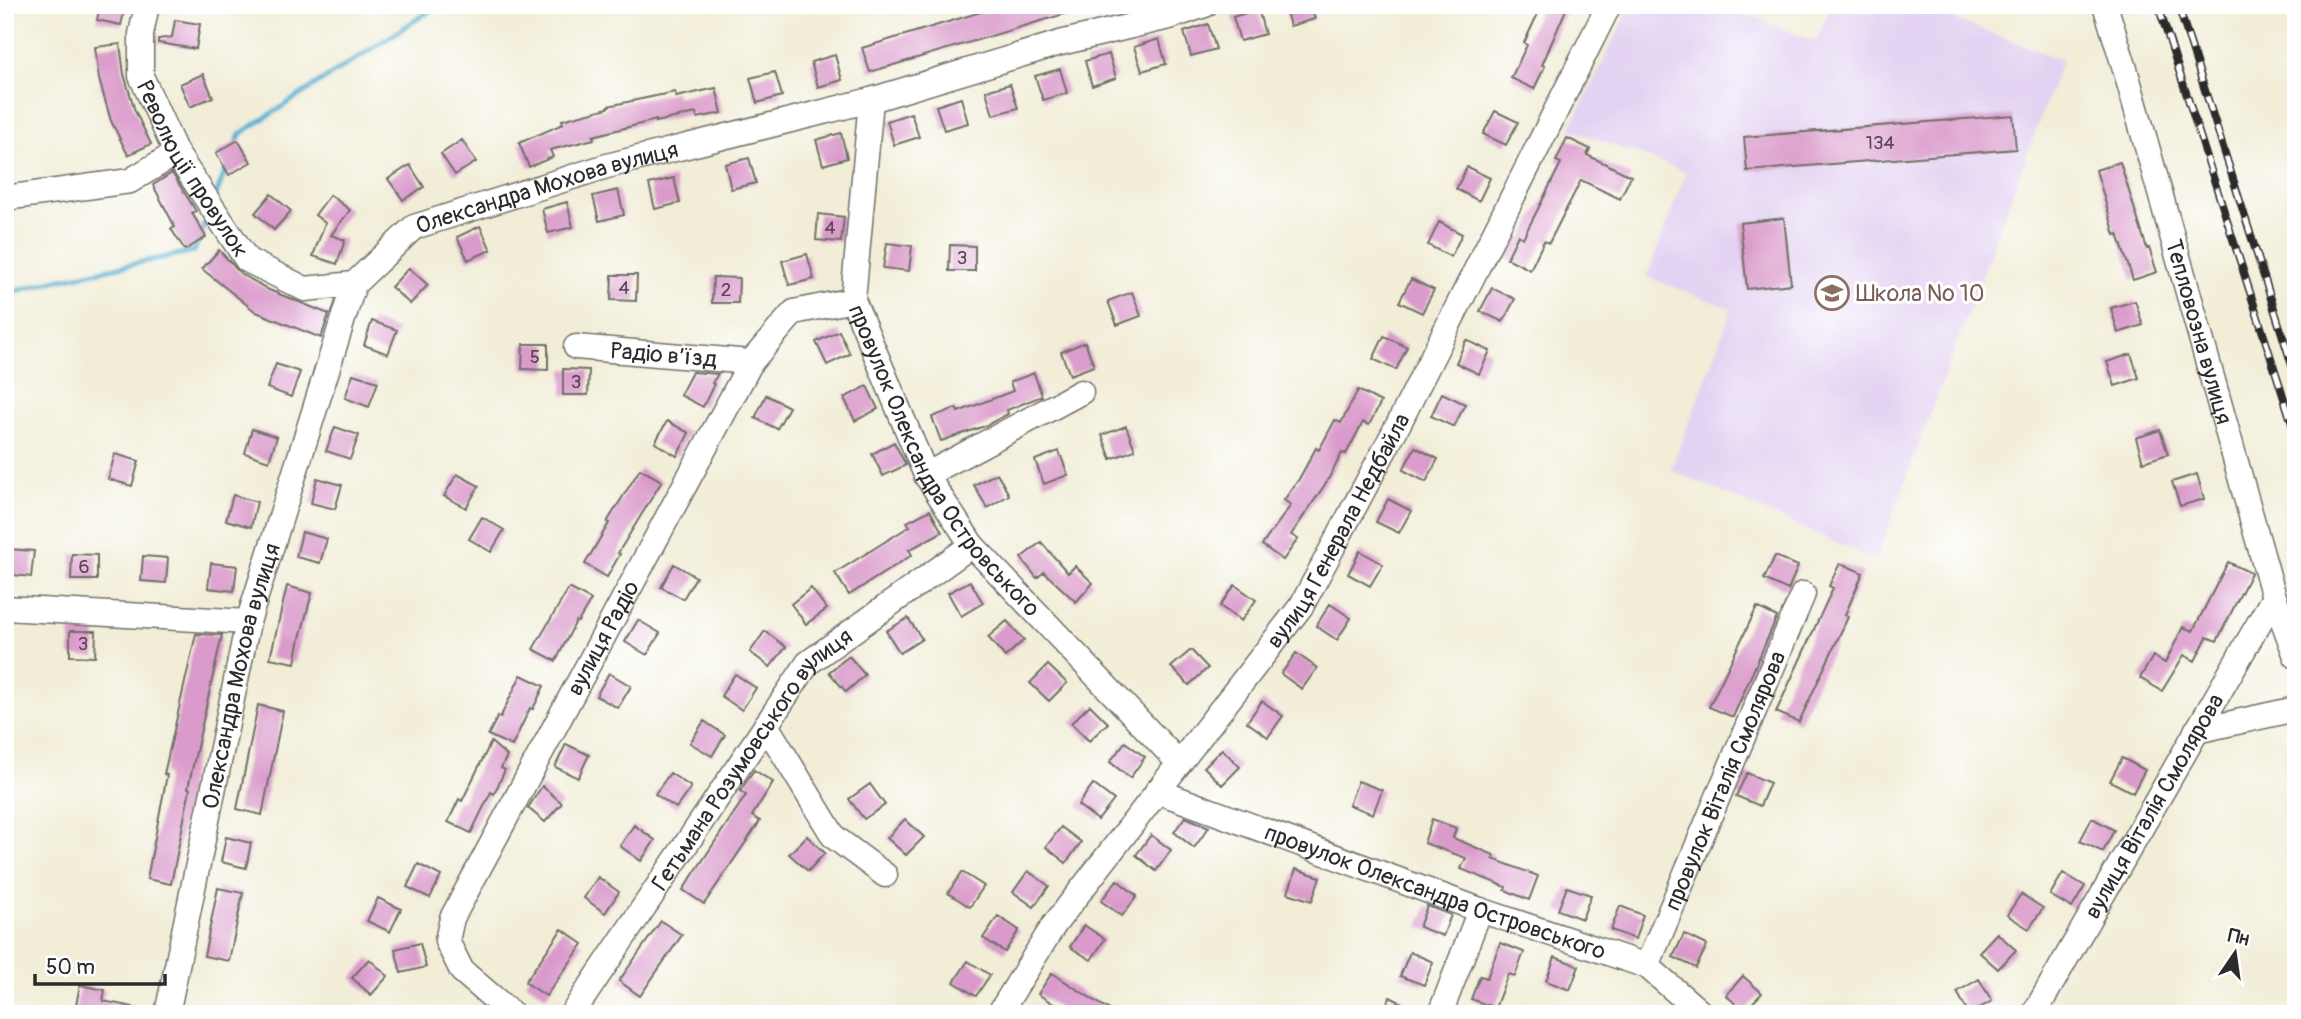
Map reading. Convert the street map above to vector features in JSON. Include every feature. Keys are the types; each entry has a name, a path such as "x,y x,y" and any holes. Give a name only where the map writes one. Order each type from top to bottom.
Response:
{"street":[{"name":"Революції провулок","path":"147,5 141,34 141,76 176,153 247,260 305,289 354,284"},
{"name":"Олександра Мохова вулиця","path":"167,1014 248,622 354,284 414,227 607,166 871,100 1060,43 1173,16 1205,5"},
{"name":"вулиця Генерала Недбайла","path":"999,1014 1054,925 1302,605 1399,423 1609,5"},
{"name":"Тепловозна вулиця","path":"2105,5 2274,597 2296,656"},
{"name":"провулок Олександра Островського","path":"871,100 853,300 926,475 972,545 1179,763"},
{"path":"5,198 130,181 176,153"},
{"name":"вулиця Радіо","path":"512,1014 462,971 447,941 452,918 751,362 794,312 853,300"},
{"name":"Радіо в’їзд","path":"576,347 751,362"},
{"path":"926,475 1081,393"},
{"name":"Гетьмана Розумовського вулиця","path":"572,1014 808,663 972,545"},
{"name":"провулок Віталія Смолярова","path":"1647,966 1803,594"},
{"name":"вулиця Віталія Смолярова","path":"2034,1014 2274,597"},
{"path":"5,608 248,622"},
{"path":"2196,731 2296,709"},
{"path":"766,725 834,837 885,875"},
{"name":"провулок Олександра Островського","path":"1157,791 1480,910 1647,966 1702,1014"},
{"path":"1440,1014 1480,910"}],"shaded area":[{"name":"Школа № 10","path":"1631,5 1723,5 1816,42 1831,5 1917,5 2062,60 1876,560 1671,470 1732,309 1647,277 1686,172 1570,129"}],"building":[{"path":"100,5 126,5 121,25 97,20"},
{"path":"1004,5 1081,5 1081,9 870,72 862,48"},
{"path":"1284,5 1310,5 1315,19 1290,26"},
{"path":"1542,5 1568,5 1534,89 1511,78"},
{"path":"1258,9 1265,34 1240,41 1233,17"},
{"path":"175,20 200,24 196,49 158,43 158,39 172,37"},
{"path":"1208,24 1216,49 1191,56 1184,32"},
{"path":"1159,39 1166,64 1142,71 1134,47"},
{"path":"120,44 124,74 135,111 151,144 128,155 111,121 99,79 95,47"},
{"path":"1109,54 1116,78 1092,86 1085,61"},
{"path":"835,55 842,80 818,87 811,62"},
{"path":"1060,69 1067,93 1043,100 1035,76"},
{"path":"775,72 782,96 757,103 750,78"},
{"path":"203,74 213,97 190,107 180,84"},
{"path":"1010,84 1018,108 993,115 986,91"},
{"path":"716,88 722,113 697,118 696,113 656,120 593,136 594,139 550,150 553,157 529,167 519,143 563,124 562,120 608,106 675,92 676,97"},
{"path":"961,98 968,123 944,130 936,106"},
{"path":"1495,111 1518,122 1506,145 1483,134"},
{"path":"911,113 919,137 894,145 887,121"},
{"path":"2013,115 2016,149 1747,171 1744,137"},
{"path":"841,133 847,158 823,165 816,140"},
{"path":"1567,138 1590,149 1587,155 1631,176 1620,199 1581,180 1549,243 1544,241 1530,270 1507,258 1518,235 1523,238 1561,163 1556,161"},
{"path":"238,140 251,162 229,175 216,153"},
{"path":"462,140 476,162 455,175 441,154"},
{"path":"749,158 756,183 731,189 725,164"},
{"path":"2120,162 2147,249 2149,248 2157,272 2133,280 2118,234 2115,235 2096,170"},
{"path":"410,165 424,187 403,200 388,179"},
{"path":"1467,167 1490,178 1479,201 1456,189"},
{"path":"172,173 196,211 192,213 206,237 185,250 171,229 175,227 153,185"},
{"path":"674,178 680,203 655,209 649,184"},
{"path":"618,190 624,215 599,221 593,196"},
{"path":"271,194 291,211 274,230 255,213"},
{"path":"330,195 350,210 331,235 345,240 337,264 313,256 325,223 315,215"},
{"path":"567,202 573,227 548,233 542,209"},
{"path":"818,214 844,217 841,242 816,240"},
{"path":"1784,218 1791,284 1747,289 1740,223"},
{"path":"1439,222 1462,234 1451,257 1428,245"},
{"path":"480,226 491,250 468,260 457,237"},
{"path":"887,243 912,246 909,271 883,268"},
{"path":"950,245 975,246 975,271 949,271"},
{"path":"219,250 240,273 269,290 329,314 321,338 256,312 202,269"},
{"path":"807,254 814,279 789,285 782,261"},
{"path":"409,268 428,285 410,304 391,287"},
{"path":"612,275 637,275 636,301 611,300"},
{"path":"713,277 739,278 738,303 712,303"},
{"path":"1411,279 1434,290 1422,313 1399,302"},
{"path":"1492,288 1515,299 1503,322 1480,311"},
{"path":"1132,292 1141,316 1117,325 1108,301"},
{"path":"2135,301 2143,325 2118,333 2111,308"},
{"path":"372,321 397,330 388,354 364,345"},
{"path":"839,331 850,354 827,365 816,342"},
{"path":"1384,336 1407,347 1396,370 1373,359"},
{"path":"1466,340 1490,351 1479,374 1456,363"},
{"path":"1085,342 1094,366 1070,375 1061,352"},
{"path":"523,344 548,344 548,370 522,369"},
{"path":"2131,354 2139,378 2115,386 2107,362"},
{"path":"276,364 300,372 291,397 267,388"},
{"path":"563,369 589,370 588,395 563,395"},
{"path":"692,372 718,374 703,407 680,395"},
{"path":"1034,373 1042,396 1007,410 1008,414 985,426 941,441 932,417 956,408 958,412 1013,391 1010,382"},
{"path":"353,374 378,382 369,407 345,398"},
{"path":"867,386 878,409 855,421 844,398"},
{"path":"1358,390 1381,402 1369,425 1363,422 1346,454 1342,453 1328,480 1291,535 1298,539 1283,560 1262,545 1291,505 1284,500 1316,448 1319,450 1335,420 1341,423"},
{"path":"1442,393 1465,404 1454,427 1431,416"},
{"path":"766,395 789,407 777,429 755,418"},
{"path":"667,421 689,433 677,456 655,443"},
{"path":"1126,426 1135,450 1111,459 1102,435"},
{"path":"335,427 359,435 350,459 326,451"},
{"path":"252,429 277,437 269,461 245,453"},
{"path":"2160,430 2168,454 2143,462 2136,438"},
{"path":"894,442 906,465 883,476 872,454"},
{"path":"1415,447 1438,459 1426,482 1403,470"},
{"path":"1059,451 1068,475 1044,484 1035,460"},
{"path":"115,454 139,461 132,486 108,479"},
{"path":"640,469 662,481 618,553 620,554 607,577 585,564"},
{"path":"997,473 1009,495 987,508 974,485"},
{"path":"457,474 479,486 466,508 444,496"},
{"path":"2197,474 2204,499 2180,506 2172,482"},
{"path":"317,478 342,485 335,509 311,503"},
{"path":"233,495 257,502 251,527 226,520"},
{"path":"1388,499 1411,511 1399,533 1376,522"},
{"path":"930,510 942,532 909,550 912,555 849,595 835,573 910,526 907,522"},
{"path":"482,517 504,530 491,552 469,539"},
{"path":"302,532 327,539 320,563 296,557"},
{"path":"1041,542 1068,573 1075,566 1093,583 1076,602 1044,572 1037,578 1021,558"},
{"path":"8,549 34,551 31,577 6,574"},
{"path":"1360,551 1383,564 1370,586 1348,574"},
{"path":"72,554 97,555 97,580 71,580"},
{"path":"143,556 168,558 166,583 141,581"},
{"path":"1775,556 1798,566 1788,590 1764,579"},
{"path":"2228,562 2251,573 2217,641 2207,637 2195,661 2184,655 2162,691 2140,678 2153,656 2165,663 2183,627 2193,631"},
{"path":"211,563 237,566 234,591 208,588"},
{"path":"1840,563 1863,573 1845,615 1848,617 1799,722 1776,712 1833,588 1829,586"},
{"path":"674,564 696,577 683,599 661,587"},
{"path":"970,581 983,603 961,616 948,593"},
{"path":"1235,585 1256,600 1241,621 1220,606"},
{"path":"287,586 312,593 295,663 270,658"},
{"path":"569,588 591,600 578,622 576,621 556,661 533,649"},
{"path":"811,588 827,609 806,624 791,604"},
{"path":"1330,604 1351,618 1337,640 1316,626"},
{"path":"1757,607 1777,617 1733,717 1709,707"},
{"path":"908,618 922,639 900,653 886,631"},
{"path":"638,620 660,633 647,655 625,642"},
{"path":"1007,621 1024,640 1005,657 988,637"},
{"path":"70,631 96,631 95,657 70,656"},
{"path":"765,631 786,647 770,667 750,652"},
{"path":"196,634 222,635 188,788 190,789 171,884 147,879 167,775 164,774"},
{"path":"1191,650 1208,668 1189,685 1171,667"},
{"path":"1296,653 1317,668 1302,689 1281,674"},
{"path":"849,656 865,675 846,692 829,672"},
{"path":"1048,665 1067,683 1049,701 1030,683"},
{"path":"609,673 631,686 618,708 596,696"},
{"path":"735,674 756,688 742,710 721,696"},
{"path":"521,675 544,686 512,746 488,735 498,716 500,718"},
{"path":"1262,701 1283,716 1268,737 1247,722"},
{"path":"258,705 283,711 262,815 237,809"},
{"path":"1090,705 1108,723 1089,741 1071,723"},
{"path":"704,721 725,735 712,756 690,743"},
{"path":"491,742 507,756 501,768 505,770 471,833 448,822 459,799 462,801"},
{"path":"1125,742 1145,757 1130,778 1110,762"},
{"path":"566,744 589,755 578,778 555,767"},
{"path":"1222,749 1240,767 1222,785 1204,767"},
{"path":"2122,758 2145,770 2133,793 2110,781"},
{"path":"754,770 773,782 752,816 760,821 704,904 683,890 746,795 740,791"},
{"path":"670,773 691,787 676,808 655,794"},
{"path":"1747,773 1770,783 1760,806 1736,796"},
{"path":"1358,781 1382,790 1373,814 1349,805"},
{"path":"870,784 885,805 864,819 849,799"},
{"path":"1093,784 1114,800 1098,820 1078,805"},
{"path":"542,786 562,803 545,822 528,808"},
{"path":"1185,817 1209,827 1194,848 1174,832"},
{"path":"2092,818 2114,830 2103,852 2080,841"},
{"path":"905,819 924,837 906,855 887,838"},
{"path":"1432,819 1456,828 1453,838 1494,855 1493,859 1538,876 1529,900 1505,890 1506,887 1461,869 1466,858 1424,843"},
{"path":"634,825 655,840 641,861 620,846"},
{"path":"1061,827 1081,842 1066,863 1046,847"},
{"path":"1151,835 1171,850 1156,871 1136,855"},
{"path":"807,836 825,853 808,871 789,854"},
{"path":"226,837 251,843 246,868 221,862"},
{"path":"418,864 441,876 430,898 407,887"},
{"path":"1296,869 1320,877 1312,901 1288,893"},
{"path":"1028,871 1049,886 1034,907 1013,892"},
{"path":"962,872 984,886 970,907 948,893"},
{"path":"2063,873 2085,886 2072,908 2050,895"},
{"path":"598,877 619,892 605,913 584,898"},
{"path":"1117,880 1137,896 1122,916 1101,901"},
{"path":"1567,887 1591,895 1582,919 1558,910"},
{"path":"218,888 243,893 229,961 204,956"},
{"path":"2021,894 2043,908 2029,929 2007,915"},
{"path":"378,898 401,909 390,932 367,921"},
{"path":"1427,906 1451,915 1443,936 1419,927"},
{"path":"1620,906 1643,915 1635,939 1611,930"},
{"path":"998,916 1019,930 1005,952 983,938"},
{"path":"661,921 682,935 640,996 619,981"},
{"path":"1084,925 1105,939 1091,960 1070,947"},
{"path":"562,929 583,944 546,996 525,982"},
{"path":"1997,933 2016,950 1998,969 1979,952"},
{"path":"1684,934 1707,945 1696,968 1673,957"},
{"path":"420,943 426,967 401,973 395,949"},
{"path":"1500,943 1524,952 1515,976 1508,974 1495,1008 1471,999 1480,976 1487,978"},
{"path":"1410,952 1433,962 1424,985 1400,976"},
{"path":"1555,957 1579,966 1570,990 1546,981"},
{"path":"369,959 388,976 371,995 352,978"},
{"path":"968,961 990,975 976,996 954,982"},
{"path":"1052,973 1116,1014 1069,1014 1038,994"},
{"path":"1743,976 1762,993 1744,1012 1726,995"},
{"path":"1979,979 1992,1001 1969,1014 1957,992"},
{"path":"80,985 105,990 103,1001 133,1007 132,1014 93,1014 75,1010"},
{"path":"1390,997 1424,1014 1381,1014"}],"waterway":[{"path":"236,145 240,134 439,5"},
{"path":"215,197 228,164"},
{"path":"5,294 194,251 208,216"}],"railway":[{"path":"2158,5 2296,436"},
{"path":"2178,5 2296,378"}],"place":[{"name":"Школа № 10","path":"1832,293"}]}
